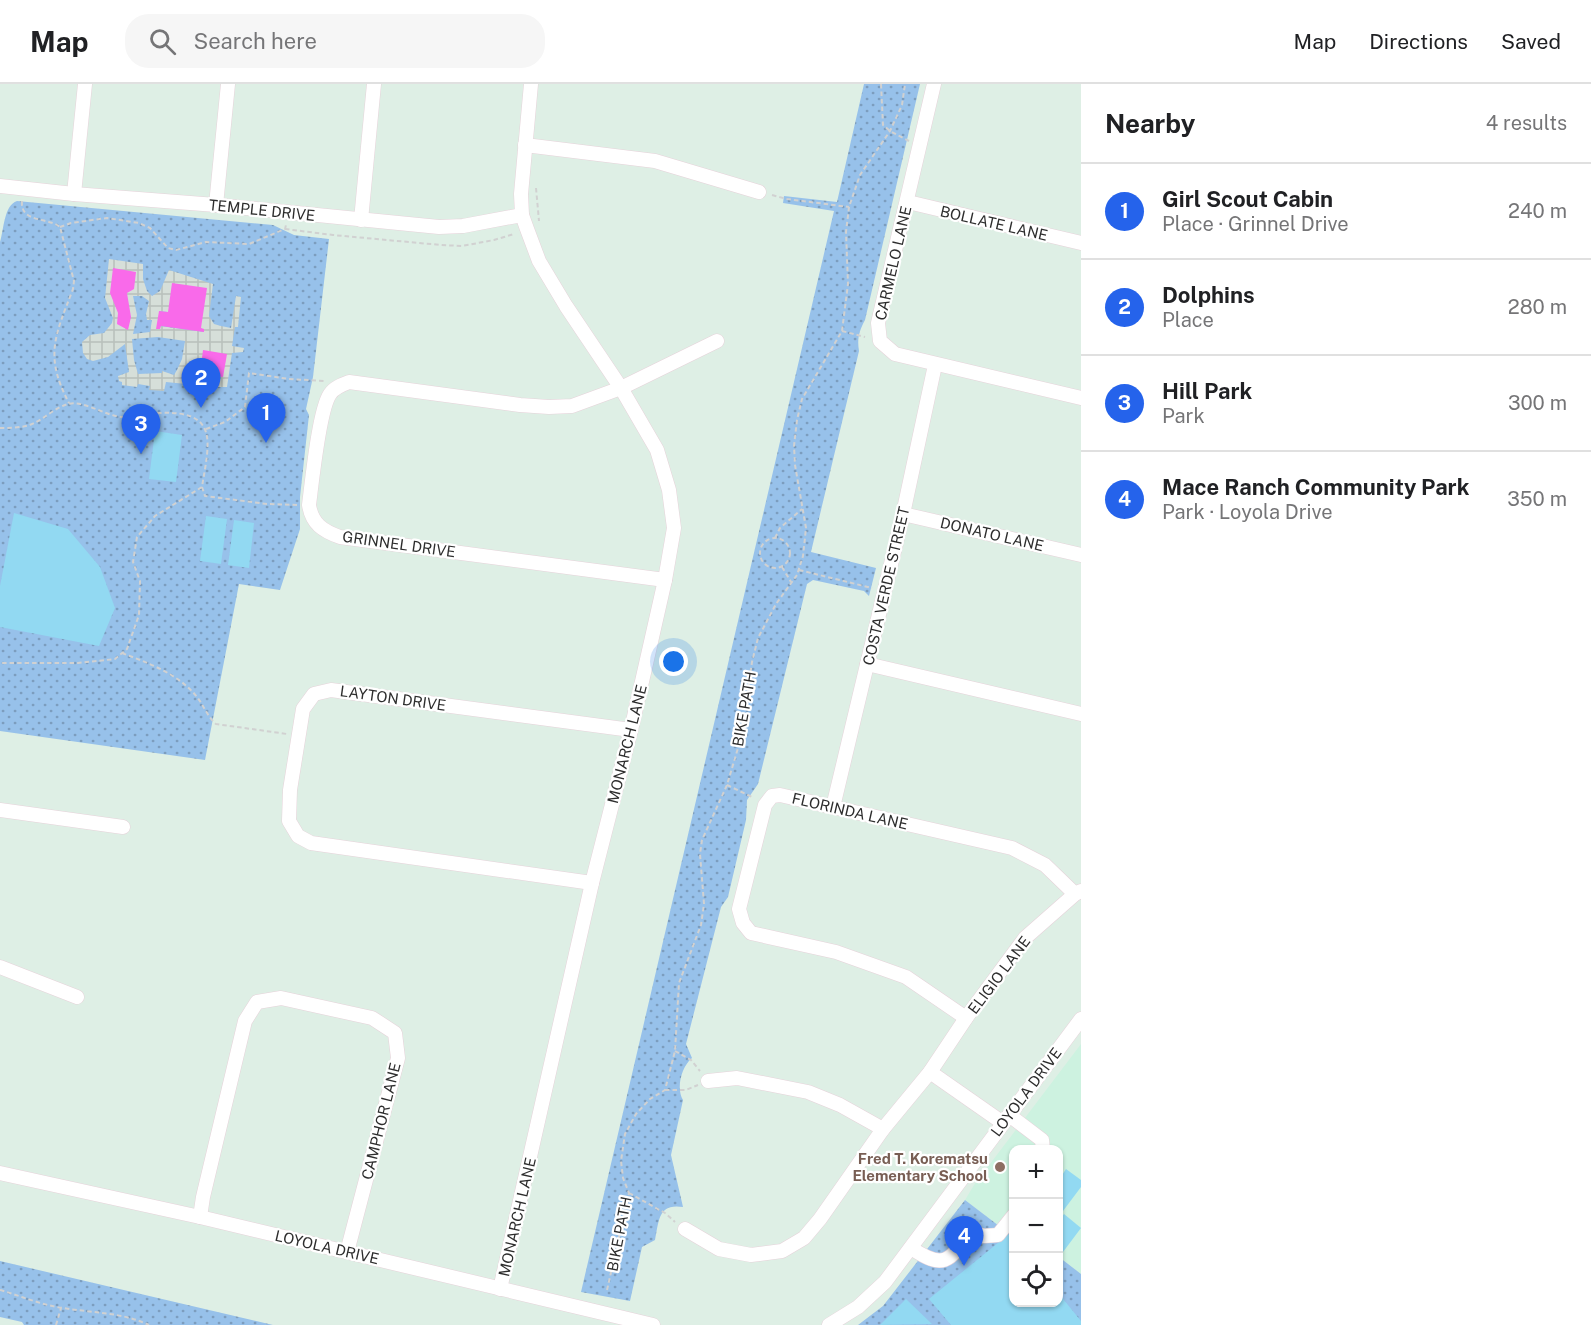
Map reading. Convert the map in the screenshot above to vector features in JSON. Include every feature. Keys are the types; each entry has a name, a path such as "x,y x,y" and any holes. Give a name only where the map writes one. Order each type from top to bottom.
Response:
{"street":[{"path":"74,194 85,84"},
{"path":"216,205 228,84"},
{"path":"362,220 374,84"},
{"name":"MONARCH LANE","path":"500,1289 592,883 631,730 665,580 674,528 669,490 657,450 621,388 539,261 522,215 525,145 531,84"},
{"name":"CARMELO LANE","path":"934,84 878,323 880,341 895,354 1081,398"},
{"path":"525,145 655,161 759,192"},
{"name":"TEMPLE DRIVE","path":"0,186 439,227 501,220 522,215"},
{"name":"BOLLATE LANE","path":"908,202 1081,243"},
{"path":"309,505 326,400 339,386 349,382 549,408 572,406 621,388 717,341"},
{"name":"COSTA VERDE STREET","path":"833,807 903,514 935,365"},
{"name":"GRINNEL DRIVE","path":"309,505 311,517 318,526 340,537 665,580"},
{"name":"DONATO LANE","path":"903,514 1081,555"},
{"path":"867,664 1081,714"},
{"name":"LAYTON DRIVE","path":"592,883 311,843 298,836 290,821 290,790 303,709 314,694 331,690 631,730"},
{"name":"FLORINDA LANE","path":"765,805 772,796 780,795 1012,848 1045,865 1078,892"},
{"path":"765,805 740,909 743,923 751,933 836,952 906,976 966,1018"},
{"path":"0,810 123,827"},
{"name":"ELIGIO LANE","path":"685,1229 718,1249 751,1255 782,1251 804,1238 820,1219 883,1129 930,1072 966,1018 1025,938 1078,892"},
{"path":"0,967 77,997"},
{"name":"CAMPHOR LANE","path":"200,1217 245,1021 257,1002 281,998 372,1018 394,1033 398,1058 347,1252"},
{"name":"LOYOLA DRIVE","path":"829,1325 858,1306 885,1282 1081,1019"},
{"path":"930,1072 1006,1119 1042,1145"},
{"path":"708,1081 737,1078 808,1092 840,1105 883,1129"},
{"name":"LOYOLA DRIVE","path":"0,1173 200,1217 653,1325"},
{"path":"911,1248 930,1261 938,1262 955,1253 970,1232 984,1236 998,1235 1009,1221"}],"path":[{"path":"881,84 883,125 905,140 920,145"},
{"name":"BIKE PATH","path":"607,1290 629,1193 623,1178 621,1161 625,1134 636,1114 650,1099 665,1090 675,1051 680,983 701,924 704,904 700,854 702,840 727,785 741,738 752,662 758,638 776,604 799,570 806,528 794,455 797,420 802,399 842,331 848,284 846,232 849,207 860,175 890,131 902,105 905,84"},
{"path":"536,185 539,224"},
{"path":"759,192 787,199 849,207"},
{"path":"22,200 22,207 27,215 56,223 60,227 75,281 55,336 54,362 58,384 69,404"},
{"path":"285,229 288,213"},
{"path":"60,227 71,223 107,218 140,223 150,228 168,248 176,250 206,242 249,244 285,229 462,246 514,234"},
{"path":"842,331 880,341"},
{"path":"206,429 225,422 245,407 249,373 289,380 349,382"},
{"path":"0,428 31,425 69,404 124,417 176,413 200,421 206,429 207,458 202,487 205,496 267,504 309,505"},
{"path":"0,663 78,663 115,659 127,649 139,615 140,581 132,562 136,537 155,516 202,487"},
{"path":"775,538 780,528 802,509"},
{"path":"770,539 784,541 789,549 789,558 782,567 769,568 764,565 759,556 762,545 770,539"},
{"path":"782,567 792,583"},
{"path":"799,570 884,590"},
{"path":"122,653 173,676 198,698 208,717 216,724 298,736"},
{"path":"727,785 750,795 765,805"},
{"path":"665,1090 686,1090 708,1081 691,1060 675,1051"},
{"path":"629,1193 665,1213 685,1229"},
{"path":"0,1290 61,1308 113,1314 137,1319 149,1325"},
{"path":"56,1325 61,1308"}],"shaded area":[{"path":"864,84 920,84 865,320 859,335 859,351 811,552 876,568 869,596 864,591 813,580 807,584 758,784 747,800 746,820 728,897 721,907 686,1044 692,1058 681,1078 680,1090 683,1100 671,1155 683,1207 675,1206 664,1211 659,1220 655,1240 642,1247 630,1301 581,1292 834,211 783,203 784,196 837,202"},
{"path":"17,201 273,225 294,235 329,239 313,377 306,409 309,415 300,497 300,529 280,590 239,584 205,760 0,731 0,242 9,207"},
{"path":"109,259 143,264 143,279 147,291 152,296 160,291 169,270 213,284 209,316 214,324 231,328 236,296 241,297 238,327 235,327 232,346 244,348 243,352 232,353 227,387 198,391 185,389 186,384 166,382 164,391 149,390 150,386 138,384 137,387 122,385 118,376 129,372 125,344 108,357 93,361 87,359 83,353 82,342 90,335 104,333 112,323 113,318 105,298","holes":["133,296 142,296 149,301 146,314 147,320 152,320 150,332 133,334 137,315","159,311 168,312 201,328 204,332 160,326","158,337 185,341 182,359 174,375 162,371 162,373 138,374 132,339"]},
{"path":"113,268 136,272 134,289 127,293 131,317 128,330 117,324 118,313 110,293"},
{"path":"172,283 207,288 201,328 204,332 161,326 160,329 156,329 159,311 168,312"},
{"path":"203,350 227,354 223,377 200,374"},
{"path":"155,431 182,435 176,482 149,479"},
{"path":"14,513 68,529 100,567 115,608 99,646 0,627 0,586"},
{"path":"206,516 227,519 221,564 200,561"},
{"path":"234,520 254,523 249,568 228,565"},
{"name":"Fred T. Korematsu Elementary School","path":"1081,1044 1081,1274 1063,1260 1063,1145 1009,1145 1009,1229 1007,1232 965,1200"},
{"path":"1066,1169 1081,1180 1081,1187 1063,1211 1063,1199 1063,1174"},
{"path":"965,1200 1007,1232 1009,1229 1009,1307 1063,1307 1063,1260 1081,1274 1081,1325 858,1325 883,1306"},
{"path":"1063,1215 1081,1228 1063,1252"},
{"path":"1009,1234 1009,1307 1063,1307 1063,1299 1081,1321 1081,1325 951,1325 929,1299"},
{"path":"0,1261 273,1325 24,1325 22,1322 0,1317"},
{"path":"906,1299 932,1324 880,1325"}],"place":[{"name":"Dolphins","path":"201,408"},
{"name":"Girl Scout Cabin","path":"266,443"},
{"name":"Hill Park","path":"141,454"},
{"name":"Fred T. Korematsu Elementary School","path":"1000,1167"},
{"name":"Mace Ranch Community Park","path":"964,1266"}]}
